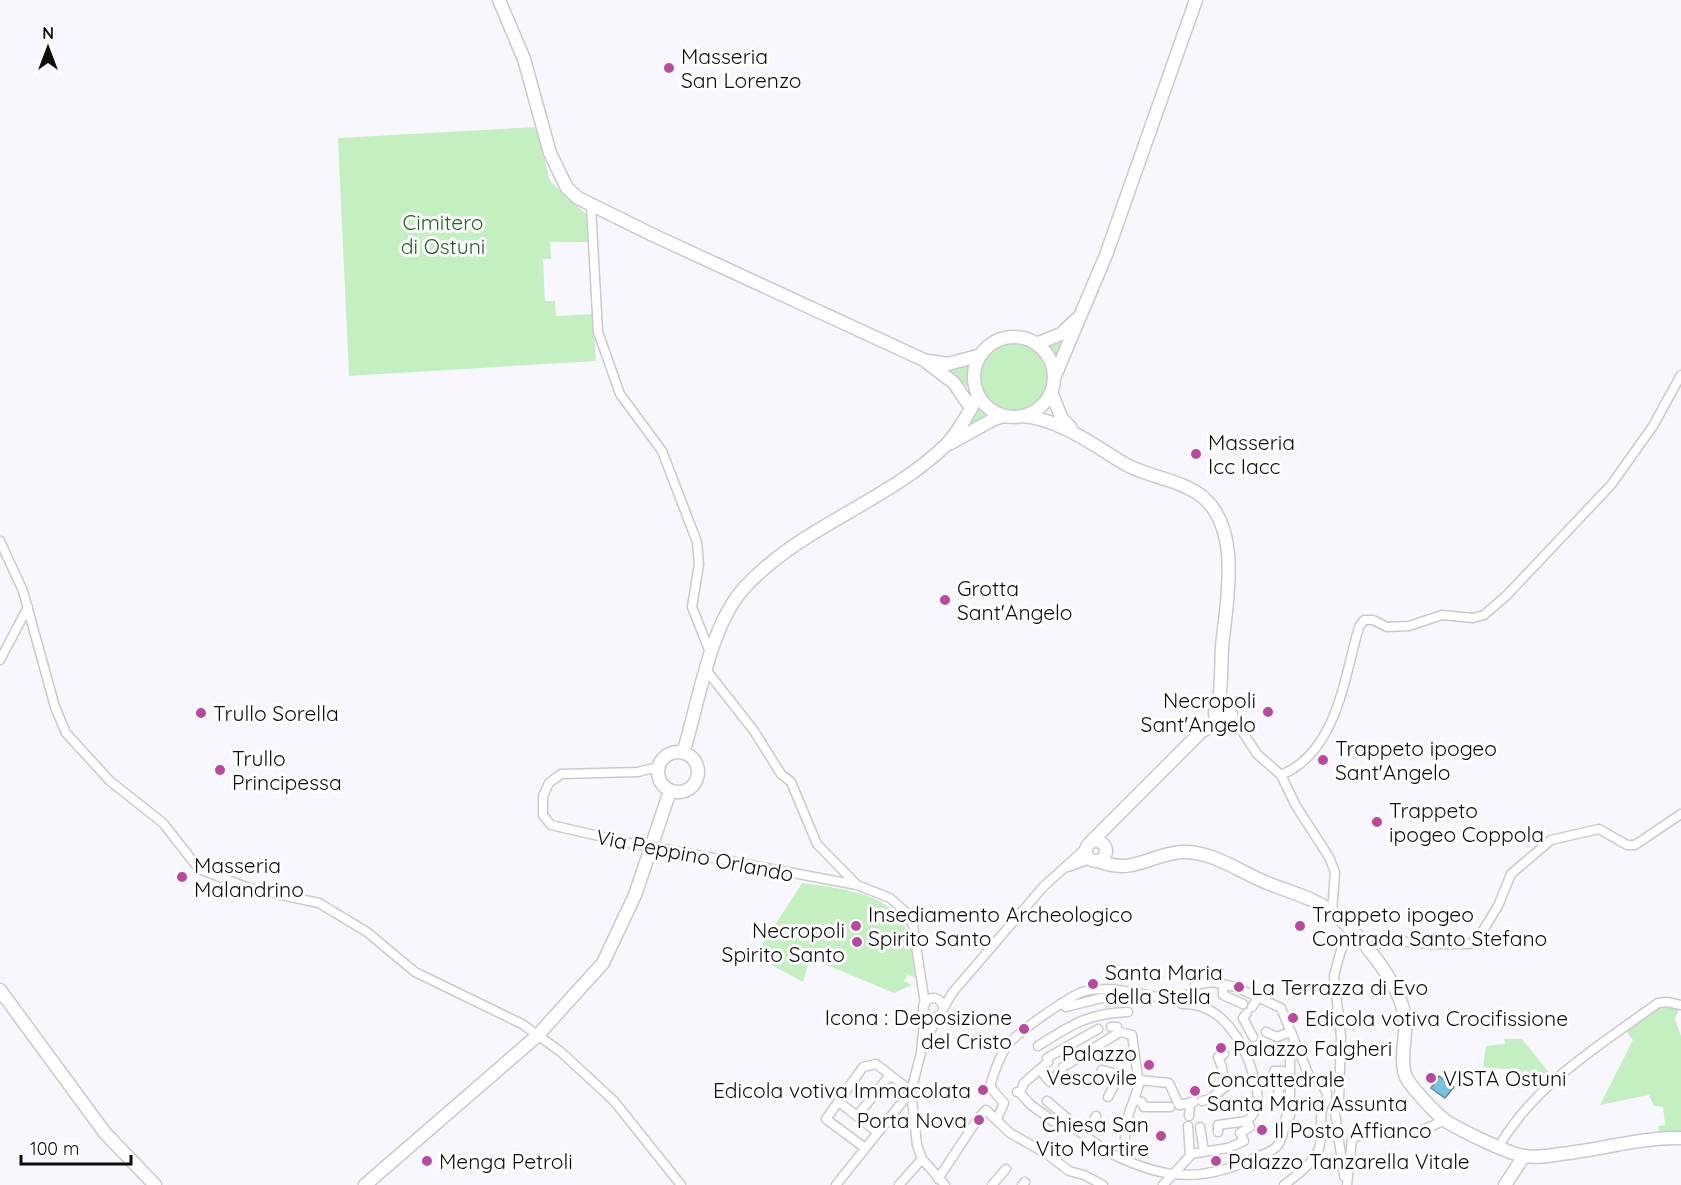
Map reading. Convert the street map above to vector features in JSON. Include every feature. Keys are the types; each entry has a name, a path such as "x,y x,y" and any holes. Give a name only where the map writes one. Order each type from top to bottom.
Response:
{"street":[{"path":"499,0 510,24 559,174 567,188 591,206 924,360 954,383 977,394 994,412 1004,416"},
{"path":"1022,416 1035,412 1045,403 1085,311 1143,155 1196,0"},
{"path":"591,206 598,332 620,394 662,451 697,542 699,564 692,607 711,655"},
{"path":"1036,344 1061,334 1085,311"},
{"path":"945,446 963,424 971,408 977,394 974,373 981,355 989,346 1006,338 1024,339 1036,344 1046,353 1052,365 1054,378"},
{"path":"924,360 948,364 981,355"},
{"path":"1281,775 1311,756 1322,737 1334,713 1359,627 1364,620 1373,620 1387,627 1409,626 1442,615 1473,618 1484,615 1506,597 1611,485 1653,426 1681,375"},
{"path":"954,383 971,408"},
{"path":"1051,392 1062,418 1080,438"},
{"path":"682,753 720,625 744,588 786,550 903,480 945,446 994,419 1004,416 1022,416 1053,422 1132,468 1187,486 1205,499 1215,512 1228,552 1230,581 1221,660 1223,714 1239,730 1257,754 1281,775 1296,806 1329,857 1335,872 1332,912"},
{"path":"0,541 28,607 31,626 55,707 66,733 110,781 163,823 199,869 249,888 319,903 338,912 415,972 509,1016 561,1052 614,1101 681,1185"},
{"path":"0,660 28,607"},
{"path":"707,671 754,731 781,774 790,782 817,844 857,885"},
{"path":"1223,714 1201,732 1107,826 1096,851 1119,866 1133,866 1168,855 1191,853 1241,868 1270,884 1300,893 1332,912 1370,949 1403,1010 1407,1078 1444,1120 1524,1156 1592,1151 1660,1138 1681,1138"},
{"path":"682,753 689,755 697,766 697,779 689,789 676,793 670,791 658,779 658,767 670,754 682,753"},
{"name":"Via Peppino Orlando","path":"658,767 638,772 561,774 549,783 543,796 543,815 551,825 630,843 857,885 890,898 908,914 914,926 928,1002 921,1053 911,1091 917,1144 922,1159 942,1183"},
{"path":"365,1185 537,1036 603,963 635,895 670,791"},
{"path":"1370,949 1386,940 1429,944 1469,944 1481,936 1511,874 1551,840 1599,829 1627,845 1635,845 1681,814"},
{"name":"Via Peppino Orlando","path":"921,1053 953,992 1043,887 1062,869 1096,851"},
{"path":"1284,1185 1311,1162 1318,1152 1322,1139 1323,1105 1329,1100 1339,1101 1341,1037 1334,976 1341,950 1351,930"},
{"path":"997,1119 1005,1103 990,1087 1005,1049 1021,1032 1079,993 1107,988 1159,998 1186,996 1193,992 1195,985 1208,982 1223,984 1259,996 1281,1008 1290,1032 1293,1050 1290,1116 1286,1118 1283,1140 1276,1150 1214,1172 1189,1176 1140,1168 1100,1147 1070,1125 1064,1115 1047,1101"},
{"path":"1223,984 1223,995 1247,1008"},
{"path":"0,990 105,1133 155,1185"},
{"path":"928,1002 953,992"},
{"path":"1243,1044 1255,1036 1243,1018 1247,1008 1259,996"},
{"path":"1062,1005 1102,998 1120,999"},
{"path":"928,1002 940,1013 932,1017 928,1002"},
{"path":"1499,1146 1530,1102 1562,1073 1658,1003 1681,1005"},
{"path":"1182,1004 1207,1009 1221,1019 1243,1044 1256,1084 1258,1109 1247,1121 1218,1129"},
{"path":"1038,1046 1082,1019 1109,1013 1128,1012"},
{"path":"1057,1124 1031,1105 1018,1092 1048,1062 1047,1058 1098,1029"},
{"path":"1063,1067 1120,1032 1131,1035 1139,1080 1122,1142 1123,1150"},
{"path":"1266,1032 1277,1036 1293,1050 1310,1078 1319,1080 1329,1100 1346,1185"},
{"path":"1277,1036 1290,1032"},
{"path":"1135,1100 1142,1102 1144,1107 1179,1105 1195,1102 1222,1090 1225,1087 1224,1078 1218,1057 1224,1054"},
{"path":"836,1185 911,1091 876,1064 863,1067 826,1119 865,1148"},
{"path":"1040,1070 1050,1082 1057,1075"},
{"path":"1102,1070 1149,1082 1169,1083 1173,1105"},
{"path":"1270,1080 1274,1071 1283,1071"},
{"path":"1108,1097 1120,1074"},
{"path":"857,1116 890,1075"},
{"path":"1256,1084 1270,1080"},
{"path":"1270,1080 1280,1099"},
{"path":"839,1102 877,1132"},
{"path":"1189,1116 1195,1102"},
{"path":"984,1113 997,1119 1010,1133 1047,1154 1069,1171 1084,1175 1103,1185"},
{"path":"1096,1116 1094,1120 1099,1130"},
{"path":"1346,1185 1352,1139 1360,1134 1406,1133 1434,1126 1444,1120"},
{"path":"1163,1185 1191,1154 1228,1148 1244,1141 1240,1132 1250,1127 1247,1121"},
{"path":"942,1183 975,1123"},
{"path":"1188,1126 1191,1154"},
{"path":"1200,1127 1204,1151"},
{"path":"1505,1185 1524,1156"},
{"path":"899,1185 922,1159"},
{"path":"992,1185 1006,1169"}],"green space":[{"name":"Cimitero di Ostuni","path":"536,127 550,181 588,216 590,242 550,242 551,259 543,259 545,301 555,301 556,316 593,314 596,361 349,376 338,138"},
{"path":"1067,337 1057,362 1047,346"},
{"path":"1013,343 1026,346 1037,353 1044,364 1047,377 1044,390 1037,401 1026,408 1013,411 1000,408 989,401 982,390 979,377 982,364 989,353 1000,346"},
{"path":"973,363 969,388 942,367"},
{"path":"983,406 993,415 968,425 978,407"},
{"path":"802,883 863,894 877,900 900,918 912,949 915,978 908,974 904,981 912,985 894,993 810,958 803,982 755,956"},
{"path":"1662,1005 1680,1006 1675,1019 1681,1036 1681,1131 1659,1131 1658,1126 1665,1125 1663,1107 1654,1106 1649,1095 1600,1105 1633,1040 1625,1030"},
{"path":"1504,1039 1522,1039 1553,1077 1542,1086 1526,1070 1516,1075 1514,1070 1483,1067 1486,1046 1505,1044"}],"water":[{"path":"1439,1076 1454,1087 1445,1098 1431,1088"}],"place":[{"name":"Masseria San Lorenzo","path":"669,68"},
{"name":"Masseria Icc Iacc","path":"1196,454"},
{"name":"Grotta Sant'Angelo","path":"945,600"},
{"name":"Necropoli Sant'Angelo","path":"1268,712"},
{"name":"Trullo Sorella","path":"201,713"},
{"name":"Trappeto ipogeo Sant'Angelo","path":"1323,760"},
{"name":"Trullo Principessa","path":"220,770"},
{"name":"Trappeto ipogeo Coppola","path":"1377,822"},
{"name":"Masseria Malandrino","path":"182,877"},
{"name":"Insediamento Archeologico Spirito Santo","path":"856,926"},
{"name":"Trappeto ipogeo Contrada Santo Stefano","path":"1300,926"},
{"name":"Necropoli Spirito Santo","path":"857,942"},
{"name":"Santa Maria della Stella","path":"1093,984"},
{"name":"La Terrazza di Evo","path":"1239,987"},
{"name":"Edicola votiva Crocifissione","path":"1293,1018"},
{"name":"Icona : Deposizione del Cristo","path":"1024,1029"},
{"name":"Palazzo Falgheri","path":"1221,1048"},
{"name":"Palazzo Vescovile","path":"1149,1065"},
{"name":"VISTA Ostuni","path":"1431,1078"},
{"name":"Edicola votiva Immacolata","path":"983,1090"},
{"name":"Concattedrale Santa Maria Assunta","path":"1195,1091"},
{"name":"Porta Nova","path":"979,1120"},
{"name":"Il Posto Affianco","path":"1262,1130"},
{"name":"Chiesa San Vito Martire","path":"1161,1136"},
{"name":"Menga Petroli","path":"427,1161"},
{"name":"Palazzo Tanzarella Vitale","path":"1216,1161"}]}
